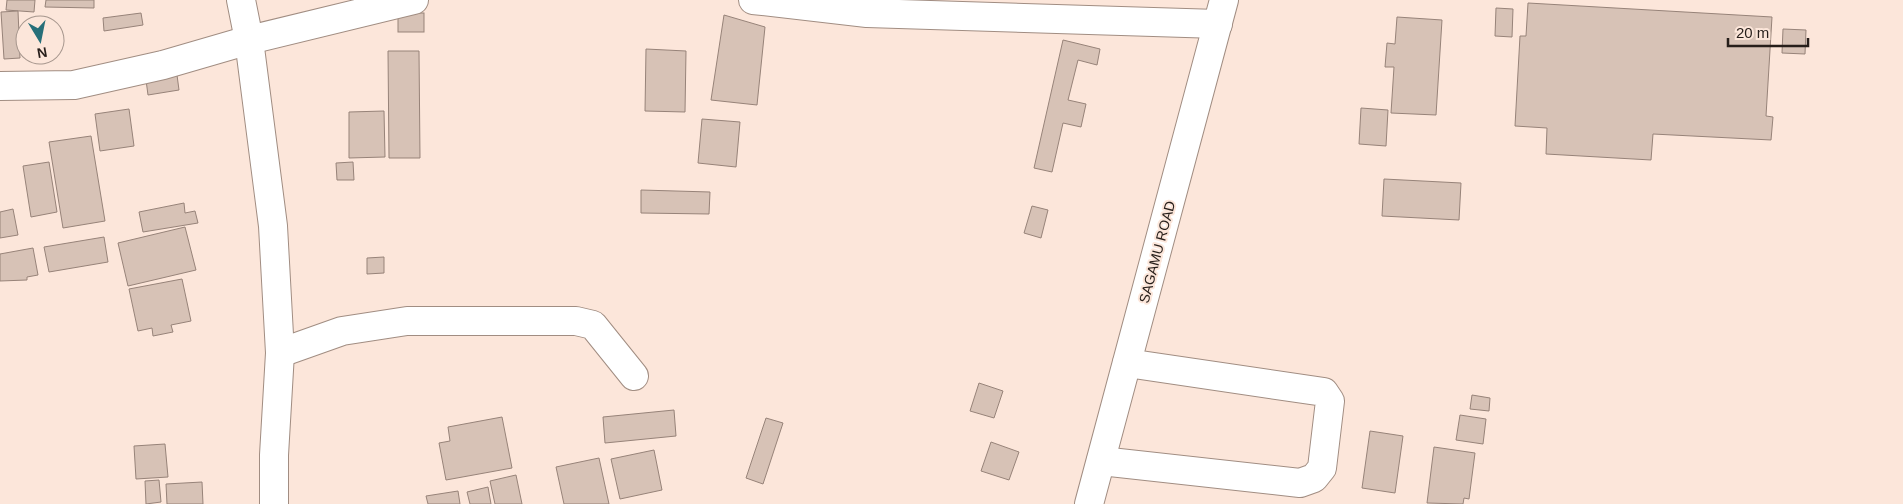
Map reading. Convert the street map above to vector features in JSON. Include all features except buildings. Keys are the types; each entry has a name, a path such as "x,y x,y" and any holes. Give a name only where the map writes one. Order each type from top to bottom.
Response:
{"main road":[{"path":"240,0 249,40 273,226 280,353 274,455 274,504"},
{"path":"0,86 74,85 163,65 249,40 414,0"},
{"path":"753,0 867,13 1221,12"},
{"name":"SAGAMU ROAD","path":"1090,504 1221,12"},
{"path":"280,353 342,331 408,321 576,321 593,325 634,376"},
{"path":"1101,461 1300,483 1314,478 1322,468 1330,401 1324,392 1127,364"}]}
